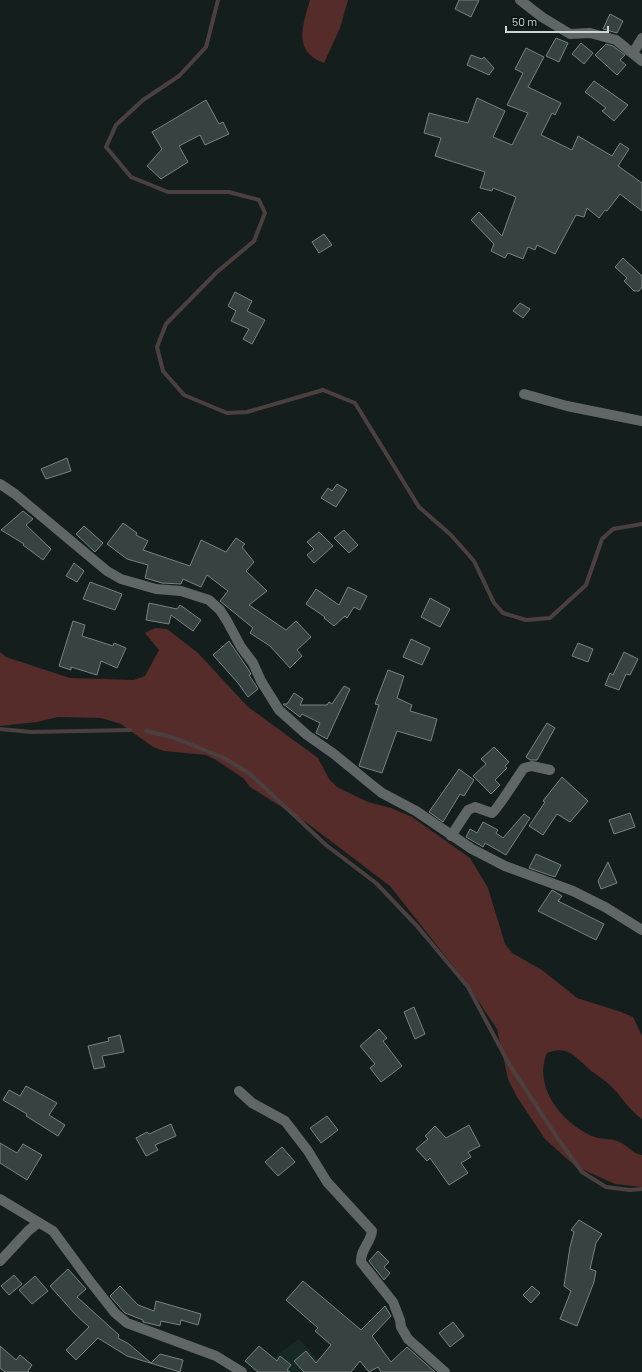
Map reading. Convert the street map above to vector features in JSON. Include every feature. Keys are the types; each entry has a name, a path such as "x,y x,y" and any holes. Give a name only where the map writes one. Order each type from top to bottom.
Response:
{"street":[{"path":"520,0 542,17 570,34 590,33 616,40 642,61"},
{"path":"634,53 642,38"},
{"path":"524,394 567,406 642,421"},
{"path":"0,484 15,494 107,571 122,579 156,589 181,592 209,600 220,610 227,620 273,700 288,720 382,792 416,811 472,850 502,865 573,891 605,907 642,930"},
{"path":"451,836 468,810 475,807 492,813 496,811 501,800 524,768 532,766 550,770"},
{"path":"239,1091 252,1102 285,1121 308,1151 327,1182 372,1231 372,1237 360,1257 361,1262 393,1302 400,1320 401,1328 408,1339 419,1347 445,1372"},
{"path":"0,1199 53,1231 115,1313 127,1323 216,1356 242,1372"},
{"path":"0,1261 28,1231 38,1223"}],"shaded area":[{"path":"310,0 348,0 340,28 324,63 314,58 307,52 302,36"},
{"path":"155,628 167,629 198,653 248,707 318,758 329,779 337,787 368,802 391,808 412,817 470,858 488,888 505,944 512,953 542,970 577,998 633,1017 642,1036 642,1119 633,1112 615,1090 570,1053 560,1050 547,1053 543,1066 547,1092 562,1115 572,1124 583,1132 595,1137 610,1139 622,1143 635,1153 642,1155 642,1187 615,1184 575,1166 545,1139 517,1097 508,1079 497,1029 465,981 390,886 307,823 250,787 243,778 216,760 206,755 164,751 153,747 121,724 101,718 58,717 37,722 0,726 0,652 6,657 70,678 134,680 145,676 159,650 145,633"},
{"path":"299,1339 329,1372 265,1372 277,1355"}],"building":[{"path":"459,0 479,0 471,17 455,9"},
{"path":"610,14 623,21 617,33 603,29"},
{"path":"556,38 568,43 559,62 546,56"},
{"path":"581,43 593,53 584,64 572,54"},
{"path":"606,44 613,46 625,55 620,60 626,65 617,75 595,55"},
{"path":"526,48 544,57 528,87 561,103 555,115 552,113 541,135 572,150 578,136 612,156 620,143 629,149 618,166 642,183 642,211 620,194 607,211 605,210 599,218 587,208 584,217 576,215 555,254 537,245 535,250 528,247 523,259 508,253 505,258 491,251 494,244 471,220 479,212 502,236 516,197 493,188 492,191 480,188 485,172 435,156 441,138 424,133 429,113 468,123 477,98 505,111 493,137 512,145 528,113 507,105 523,73 515,69"},
{"path":"471,55 482,59 484,57 494,68 489,75 467,65"},
{"path":"594,81 628,105 614,121 602,111 606,108 585,92"},
{"path":"206,100 219,124 223,122 229,134 205,145 200,135 179,146 188,162 161,179 147,166 162,149 152,132"},
{"path":"324,234 332,245 319,253 312,242"},
{"path":"623,258 642,276 642,287 639,291 634,291 624,281 627,278 615,267"},
{"path":"235,292 252,301 247,311 265,320 252,344 243,339 249,329 231,321 236,311 228,306"},
{"path":"520,303 530,309 523,318 513,311"},
{"path":"67,458 71,471 46,479 41,469"},
{"path":"337,484 347,490 336,507 321,498 328,488 332,491"},
{"path":"23,511 33,519 26,525 51,549 43,560 23,545 24,544 1,530"},
{"path":"123,523 137,533 136,535 148,541 143,550 190,566 201,540 226,552 236,538 245,544 242,547 254,562 246,571 267,591 249,605 286,630 296,621 311,637 297,650 302,656 290,668 270,646 250,633 253,628 220,601 228,591 207,575 201,587 183,579 181,584 162,583 145,578 148,565 127,559 107,544"},
{"path":"84,526 103,543 95,552 76,534"},
{"path":"344,530 358,545 349,553 334,538"},
{"path":"319,532 333,546 314,563 307,555 314,549 307,542"},
{"path":"74,563 84,571 77,582 66,576"},
{"path":"90,582 122,594 115,610 83,599"},
{"path":"348,587 367,596 360,610 354,607 347,618 345,616 334,626 324,618 325,617 306,604 316,589 339,605"},
{"path":"430,598 450,609 440,627 421,617"},
{"path":"149,603 177,609 180,605 201,620 193,631 171,615 169,624 146,620"},
{"path":"73,621 85,625 82,636 113,646 114,643 126,648 117,668 101,661 97,675 71,667 71,670 59,666"},
{"path":"411,639 430,648 422,665 403,657"},
{"path":"229,641 248,669 251,674 249,675 258,689 248,697 238,683 213,655"},
{"path":"578,643 593,649 588,662 572,656"},
{"path":"624,652 638,659 630,675 626,674 619,690 605,685 610,673 613,675"},
{"path":"388,670 404,676 397,698 412,705 410,711 437,719 431,741 397,731 382,773 359,766 379,705 375,704"},
{"path":"344,686 350,689 327,739 316,733 320,723 302,714 300,717 283,704 287,704 294,693 303,699 300,705 327,705 329,702 332,704"},
{"path":"547,723 555,728 537,760 530,760 526,757"},
{"path":"494,747 509,762 505,766 507,768 495,780 500,785 491,794 473,776 486,764 481,759"},
{"path":"459,769 474,780 464,796 460,794 443,822 429,812"},
{"path":"562,777 588,801 570,822 557,814 543,835 529,826 545,802 543,801"},
{"path":"630,813 635,827 614,834 609,820"},
{"path":"524,814 530,818 506,855 485,843 483,847 466,837 470,829 477,833 483,822 498,830 496,833 503,838"},
{"path":"536,854 561,865 555,877 529,868"},
{"path":"608,862 617,883 601,889 598,881"},
{"path":"552,890 562,896 558,901 604,924 596,940 538,911"},
{"path":"414,1007 425,1034 415,1039 404,1012"},
{"path":"379,1029 387,1038 383,1041 402,1066 381,1082 370,1068 375,1064 360,1046"},
{"path":"120,1035 124,1052 102,1056 105,1067 94,1069 88,1046 109,1041 108,1038"},
{"path":"26,1086 57,1103 49,1115 65,1125 58,1136 26,1116 27,1114 3,1100 9,1090 20,1096"},
{"path":"327,1116 338,1130 321,1143 310,1128"},
{"path":"171,1124 176,1136 155,1145 158,1150 146,1156 136,1138 147,1132 149,1134"},
{"path":"469,1125 480,1146 468,1152 471,1157 461,1163 468,1173 449,1185 430,1158 427,1161 416,1149 428,1139 425,1136 435,1126 446,1138"},
{"path":"0,1143 17,1153 23,1144 42,1155 27,1180 0,1163"},
{"path":"282,1147 295,1162 278,1176 265,1162"},
{"path":"579,1220 602,1234 596,1243 590,1269 596,1271 594,1282 577,1326 560,1319 571,1291 564,1286 570,1247 574,1232 571,1230"},
{"path":"378,1251 389,1262 384,1267 390,1273 384,1280 369,1261"},
{"path":"68,1269 86,1289 77,1297 119,1335 118,1338 129,1344 151,1363 160,1354 183,1360 180,1372 127,1356 98,1338 76,1360 66,1350 89,1327 50,1286"},
{"path":"14,1275 22,1284 9,1295 1,1286"},
{"path":"35,1276 48,1291 32,1304 19,1290"},
{"path":"303,1281 361,1330 385,1306 391,1316 372,1336 391,1362 407,1347 435,1372 381,1372 378,1367 369,1372 360,1361 351,1372 304,1372 294,1361 306,1351 316,1363 331,1345 315,1331 318,1328 286,1300"},
{"path":"120,1286 138,1305 154,1311 156,1301 201,1314 198,1325 181,1320 180,1325 161,1321 160,1326 143,1322 143,1320 125,1313 110,1296"},
{"path":"532,1286 540,1293 531,1303 523,1295"},
{"path":"453,1322 464,1336 450,1347 439,1333"},
{"path":"0,1346 16,1360 20,1355 32,1365 28,1371 29,1372 5,1372 0,1368"},
{"path":"259,1346 277,1361 280,1356 291,1365 287,1370 290,1372 258,1372 245,1361"}],"waterway":[{"path":"218,0 206,47 179,76 143,100 116,125 106,147 131,177 168,192 229,192 259,200 265,213 254,241 217,272 166,324 157,347 163,371 184,395 227,413 247,412 323,390 355,403 419,507 451,535 474,561 494,603 503,613 526,620 550,618 586,585 602,539 613,529 642,524"},
{"path":"0,729 31,732 130,730"},
{"path":"146,731 172,737 222,757 249,773 326,845 376,883 417,926 468,987 509,1064 558,1139 582,1172 606,1187 630,1190 642,1189"}]}
